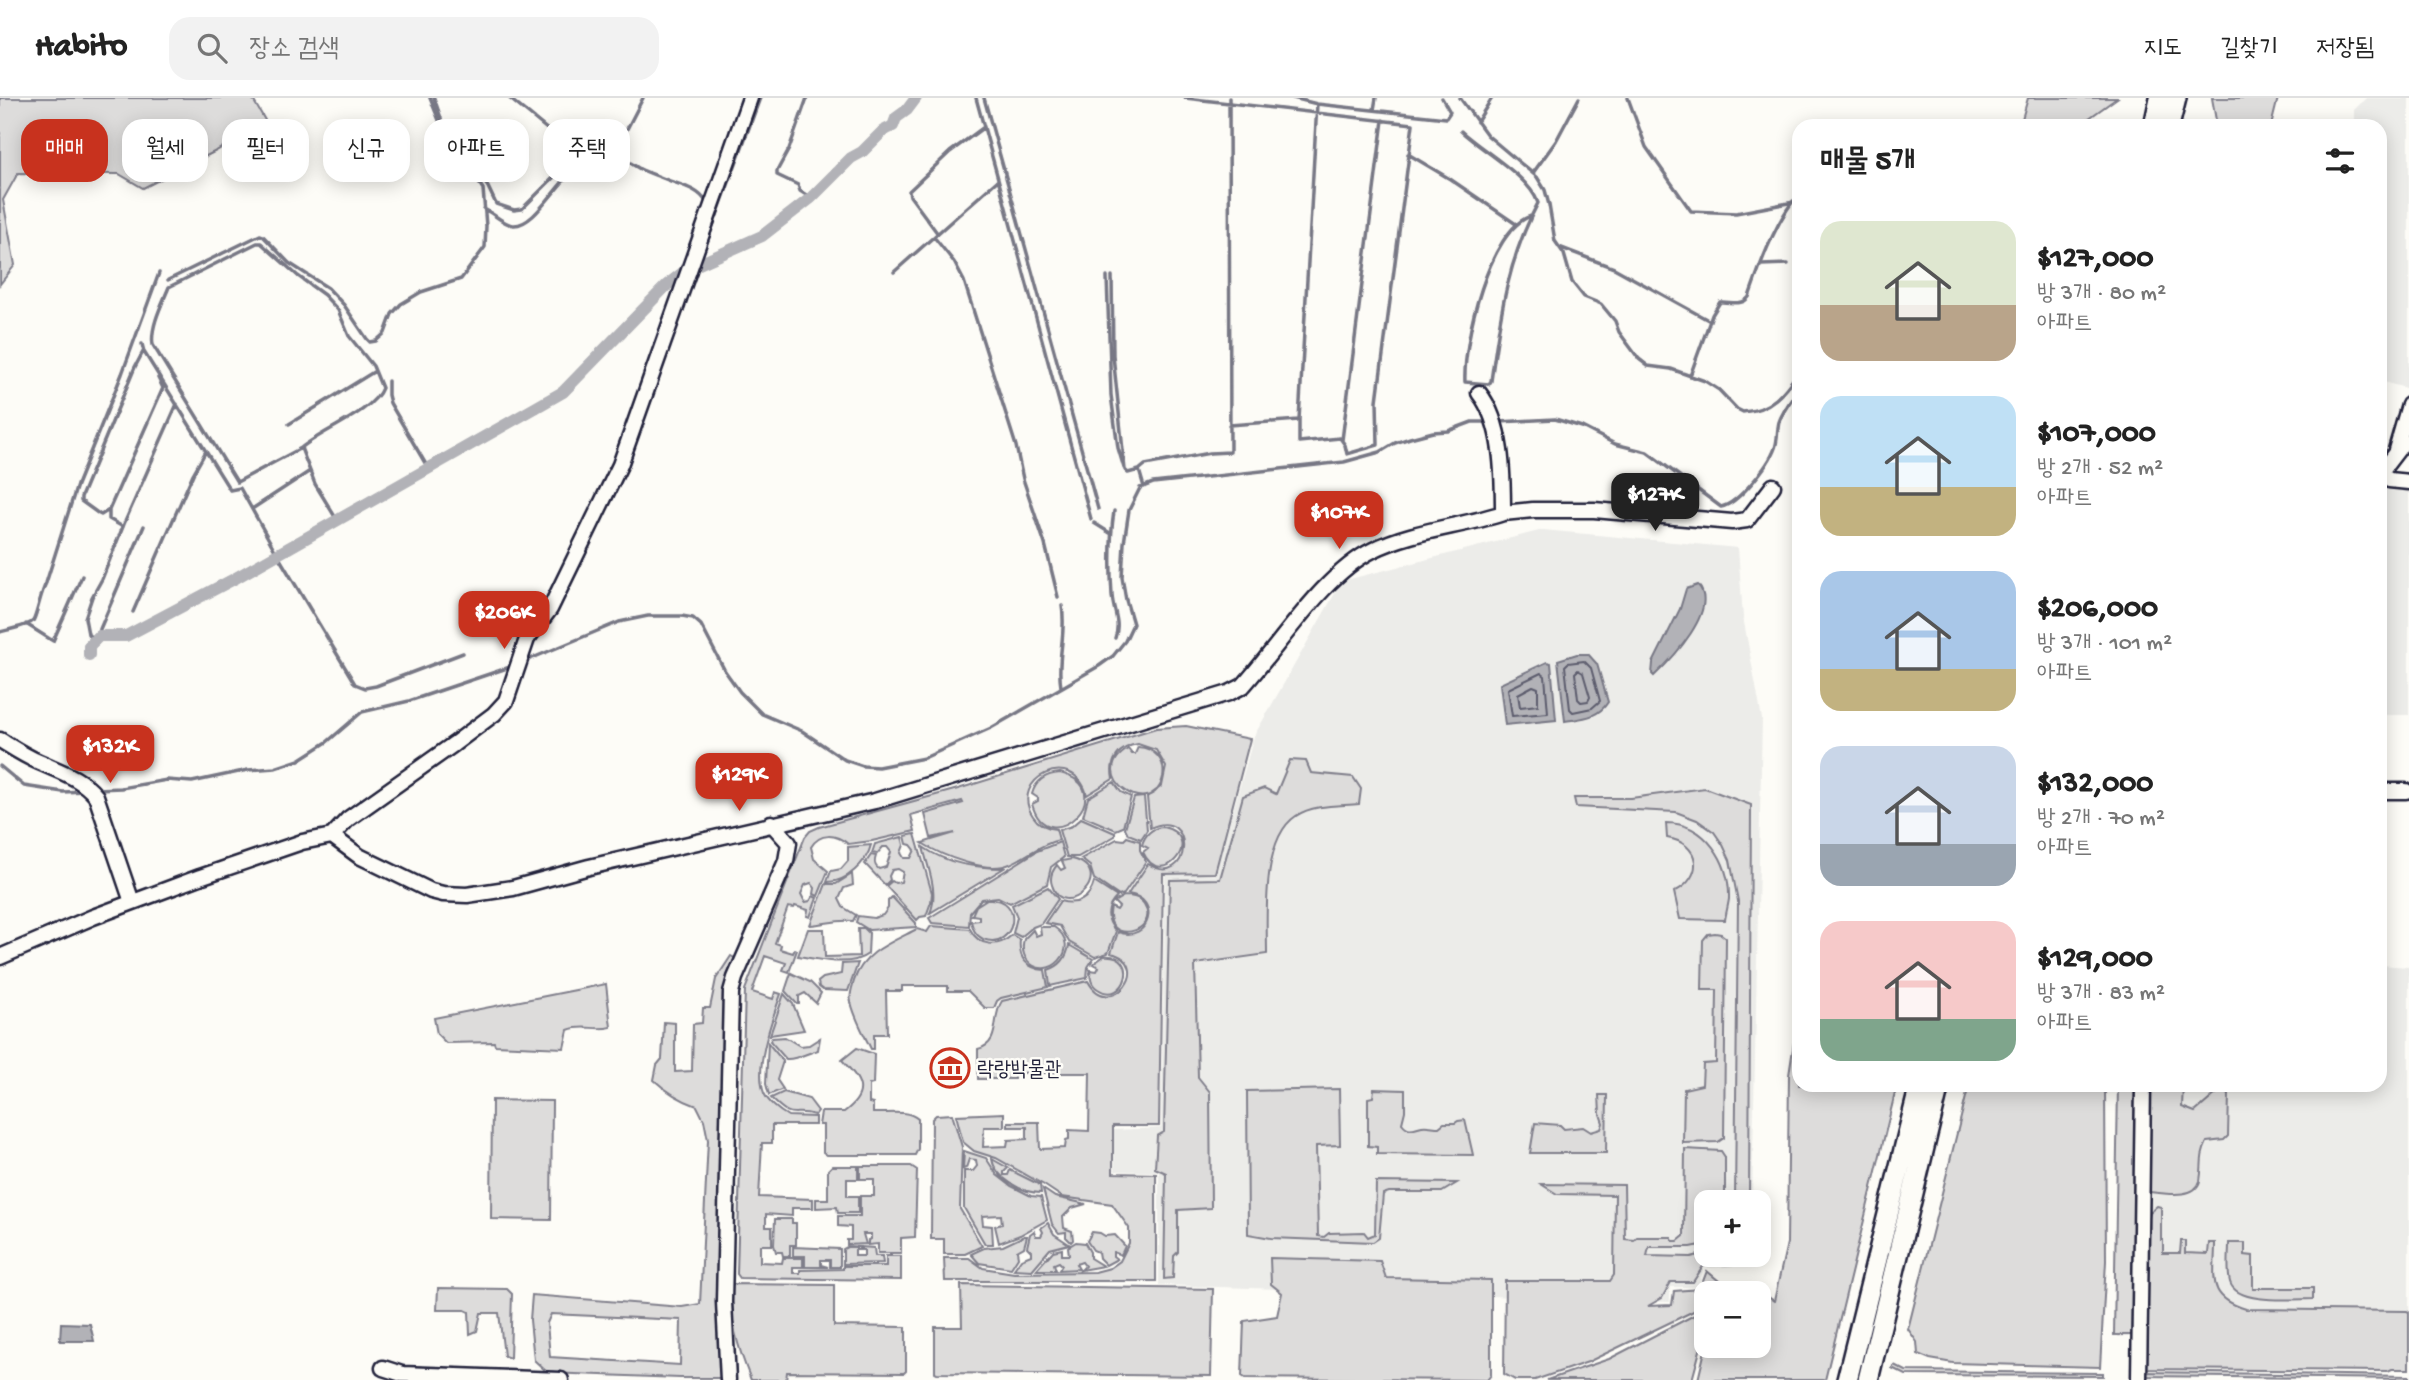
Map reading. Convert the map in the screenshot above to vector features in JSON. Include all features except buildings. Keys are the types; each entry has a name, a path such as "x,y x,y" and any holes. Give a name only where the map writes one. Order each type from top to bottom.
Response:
{"highway":[{"path":"2156,119 2160,98"},
{"path":"2171,119 2176,98"},
{"path":"1847,1380 1918,1092"},
{"path":"1868,1380 1937,1092"}],"street":[{"path":"0,957 132,902 302,842 332,836 348,819 454,744 494,714 506,701 527,639 550,609 620,465 750,98"},
{"path":"1479,393 1493,415 1503,513"},
{"path":"2396,450 2409,405"},
{"path":"2387,463 2409,437"},
{"path":"2387,478 2409,482"},
{"path":"332,836 359,856 430,891 467,895 513,888 589,867 875,801 1229,693 1243,686 1315,600 1350,564 1393,541 1474,523 1503,513 1532,510 1594,510 1714,522 1747,520 1773,486"},
{"path":"0,740 40,763 68,773 87,785 96,796 132,902"},
{"path":"2387,791 2406,791"},
{"path":"728,1380 724,1302 731,992 786,861 789,843 771,824"},
{"path":"2139,1380 2143,1092"},
{"path":"383,1368 402,1374 561,1380"}],"shaded area":[{"path":"0,98 252,98 264,119 222,119 222,148 208,155 208,119 122,119 122,176 108,174 108,119 21,119 21,173 18,173 3,200 15,265 0,284"},
{"path":"2028,98 2117,98 2088,119 2022,119"},
{"path":"2212,98 2278,98 2273,119 2216,119"},
{"path":"2366,98 2409,98 2409,389 2387,383 2387,119 2354,119 2354,110"},
{"path":"133,182 155,182 143,188"},
{"path":"2387,487 2409,488 2409,715 2387,715"},
{"path":"1543,530 1738,548 1743,617 1762,719 1752,1190 1694,1190 1694,1267 1720,1267 1704,1268 1700,1281 1694,1281 1694,1287 1670,1287 1670,1302 1159,1285 1159,1172 1115,1171 1113,1130 1161,1128 1165,875 1215,875 1254,736 1342,581"},
{"path":"1186,726 1250,739 1215,873 1163,874 1159,1126 1113,1126 1113,1173 1156,1174 1156,1281 945,1281 944,1258 969,1258 983,1268 1014,1273 1095,1272 1110,1268 1120,1261 1129,1243 1129,1228 1112,1204 1062,1197 996,1158 974,1151 963,1142 956,1115 1004,1113 1004,1127 984,1127 983,1147 1007,1146 1008,1140 1027,1139 1027,1127 1008,1127 1008,1122 1039,1122 1040,1149 1065,1148 1069,1130 1089,1131 1090,1073 1014,1073 1014,1079 978,1079 978,1049 985,1046 993,1035 1002,1001 1088,981 1097,992 1107,995 1117,993 1125,986 1129,978 1129,968 1124,959 1111,953 1118,932 1138,932 1148,919 1145,903 1139,897 1128,894 1148,864 1163,869 1173,867 1180,859 1183,848 1182,837 1176,828 1165,824 1150,828 1147,797 1162,786 1166,767 1156,750 1138,744 1121,751 1114,760 1113,779 1087,795 1080,780 1069,773 1057,771 1045,774 1035,781 1029,791 1028,803 1033,816 1046,827 1056,829 1059,840 1046,844 1010,864 1000,867 977,865 953,858 922,843 955,833 931,838 925,814 963,803 962,801 911,815 915,831 848,844 828,836 819,839 811,847 814,859 828,871 818,896 814,894 815,888 811,883 805,885 801,894 805,902 810,901 813,896 817,898 810,917 807,916 808,910 788,907 775,943 781,945 780,949 793,953 797,950 789,972 783,970 786,963 765,956 752,992 773,999 775,992 781,994 763,1057 761,1082 764,1093 774,1106 788,1116 815,1117 815,1125 772,1125 772,1143 762,1143 759,1197 813,1199 813,1208 792,1208 792,1216 766,1214 766,1227 772,1227 772,1245 760,1245 760,1262 782,1263 783,1258 803,1258 803,1267 793,1267 793,1273 800,1273 800,1270 843,1269 843,1266 886,1266 886,1256 901,1256 901,1280 740,1278 737,1274 745,990 805,837 819,827 958,789 1156,728"},
{"path":"1138,747 1154,752 1163,765 1163,777 1157,790 1147,796 1125,790 1117,782 1113,771 1116,760 1128,749 1135,754"},
{"path":"1290,760 1306,761 1311,773 1353,777 1361,789 1359,804 1311,809 1296,816 1285,827 1271,860 1268,880 1267,954 1195,964 1198,1077 1210,1092 1211,1208 1178,1210 1178,1252 1174,1256 1173,1278 1164,1279 1166,1173 1155,1168 1157,1136 1164,1132 1170,880 1220,879 1243,796 1264,788 1276,794"},
{"path":"1060,773 1078,781 1085,793 1083,805 1076,817 1065,824 1052,826 1040,820 1032,804 1038,801 1038,798 1032,794 1042,779"},
{"path":"1114,782 1121,792 1131,797 1123,827 1116,830 1083,816 1088,798"},
{"path":"1705,788 1751,805 1749,1190 1735,1190 1738,901 1730,860 1714,832 1697,820 1676,812 1576,807 1574,798 1631,798"},
{"path":"1144,797 1147,830 1141,839 1128,834 1125,828 1134,798"},
{"path":"1081,818 1115,833 1115,836 1078,857 1067,857 1059,830 1072,826"},
{"path":"1666,823 1693,830 1713,847 1720,859 1728,885 1729,899 1725,920 1680,919 1674,892 1691,878 1695,861 1687,846 1667,838"},
{"path":"1163,827 1176,833 1181,841 1181,850 1169,865 1160,867 1151,863 1143,852 1148,848 1142,845 1149,832"},
{"path":"915,834 932,893 926,916 917,920 886,886 892,881 901,882 903,872 892,870 890,880 885,885 865,864 871,855 876,856 877,868 886,867 891,852 887,847 883,847 877,854 872,853 875,844 902,837 904,845 901,853 904,858 911,858 915,850 907,844 905,836"},
{"path":"1127,837 1140,841 1140,850 1146,862 1124,894 1119,896 1094,879 1090,866 1081,859 1117,839 1124,840"},
{"path":"1060,842 1064,857 1051,867 1047,884 1010,903 998,897 981,899 970,912 969,926 932,923 929,918 1037,851"},
{"path":"871,845 855,870 841,879 827,882 831,871 841,869 848,861 848,847"},
{"path":"923,847 962,864 1004,868 930,913 933,889"},
{"path":"1072,859 1085,865 1090,874 1089,883 1076,897 1067,899 1058,896 1051,877 1057,865 1061,870 1065,868 1062,861"},
{"path":"852,874 853,885 844,888 839,899 843,907 856,915 853,921 810,925 826,884 836,884"},
{"path":"1094,882 1117,897 1109,909 1110,922 1116,931 1108,953 1095,957 1069,942 1060,926 1045,923 1060,901 1072,903 1082,900"},
{"path":"1048,887 1058,899 1041,924 1021,937 1013,933 1017,917 1012,905"},
{"path":"1124,896 1140,900 1147,914 1145,922 1131,931 1122,931 1115,927 1111,920 1111,907 1117,910 1119,907 1114,902"},
{"path":"892,897 916,923 916,927 869,930 856,922 858,916 874,918 883,915"},
{"path":"987,899 1000,900 1008,906 1012,914 1009,931 1003,938 994,941 978,936 971,921 979,920 979,916 972,915 976,906"},
{"path":"931,926 970,929 978,939 989,944 1001,942 1012,935 1020,940 1025,961 1033,967 1045,970 1048,987 1001,998 994,1008 985,1008 968,991 948,991 948,986 902,986 902,991 886,991 887,1034 874,1034 874,1049 871,1049 850,999 858,971 871,955 888,944 917,929 927,932"},
{"path":"1040,927 1054,927 1063,935 1066,944 1060,960 1053,966 1044,968 1035,967 1027,960 1023,950 1024,939 1033,930 1036,936 1041,934"},
{"path":"858,928 864,928 869,933 868,954 861,958 843,962 798,956 808,929 824,929 825,957 859,956"},
{"path":"1715,933 1726,938 1724,1138 1718,1142 1683,1143 1684,1089 1702,1085 1703,1064 1716,1063 1717,990 1702,990 1703,940 1708,934"},
{"path":"1069,945 1093,959 1088,967 1087,978 1050,986 1048,970 1063,961"},
{"path":"731,956 740,961 726,1009 721,1378 548,1373 534,1360 530,1320 532,1295 682,1307 700,1304 708,1140 704,1120 697,1106 674,1095 654,1080 657,1065 662,1059 664,1022 675,1023 675,1072 692,1071 693,1024 702,1023 703,1008 710,1008 716,979","holes":["551,1314 681,1320 680,1365 550,1357 547,1323"]},
{"path":"1104,956 1116,957 1123,962 1126,970 1122,986 1108,993 1098,989 1091,981 1090,970 1097,971 1099,967 1093,964"},
{"path":"858,963 848,991 823,990 819,987 818,982 823,978 841,974 842,964"},
{"path":"2387,965 2409,967 2409,1336 2118,1337 2119,1092 2387,1092"},
{"path":"791,973 810,982 821,993 816,1003 805,993 799,996 797,1004 785,991"},
{"path":"606,984 611,1027 568,1030 564,1048 495,1045 494,1042 446,1043 437,1034 434,1018"},
{"path":"784,994 793,1004 804,1030 770,1035"},
{"path":"785,1037 800,1046 809,1045 820,1038 818,1050 786,1059 770,1041 772,1038"},
{"path":"768,1043 783,1061 777,1080 783,1089 769,1095 766,1084"},
{"path":"857,1048 874,1054 873,1084 869,1085 869,1103 873,1104 873,1113 903,1113 918,1119 918,1149 915,1155 827,1155 823,1152 823,1125 819,1125 821,1112 844,1112 858,1098 860,1092 858,1080 842,1060"},
{"path":"1792,1055 1792,1092 1895,1092 1825,1380 1698,1380 1703,1358 1771,1358 1771,1299 1774,1301 1787,1243 1789,1075"},
{"path":"1339,1089 1340,1145 1316,1146 1318,1236 1364,1232 1368,1237 1375,1234 1376,1182 1457,1183 1442,1192 1383,1194 1379,1238 1373,1242 1271,1238 1248,1234 1247,1091"},
{"path":"1374,1089 1405,1090 1402,1123 1409,1128 1439,1127 1444,1123 1465,1120 1473,1155 1377,1154 1377,1147 1368,1146 1368,1098 1373,1097"},
{"path":"784,1092 809,1099 818,1111 815,1115 784,1110 771,1098"},
{"path":"1967,1092 2105,1092 2106,1261 2100,1367 1953,1363 1930,1359 1918,1354 1917,1342 1908,1329"},
{"path":"2118,1092 2136,1092 2132,1335 2114,1335"},
{"path":"2148,1092 2183,1092 2182,1107 2195,1112 2217,1093 2229,1093 2228,1136 2224,1140 2207,1142 2197,1187 2178,1194 2149,1192"},
{"path":"1599,1095 1607,1095 1606,1153 1530,1153 1535,1123 1560,1125 1564,1129 1583,1127 1591,1132 1601,1129 1603,1123"},
{"path":"492,1100 552,1101 551,1220 491,1219"},
{"path":"952,1114 962,1147 960,1209 982,1246 965,1254 944,1254 944,1239 931,1239 932,1119 936,1115"},
{"path":"1685,1149 1721,1151 1725,1157 1725,1190 1694,1190 1694,1246 1649,1247 1647,1256 1694,1256 1694,1267 1703,1267 1693,1282 1671,1282 1662,1298 1648,1306 1672,1305 1674,1291 1694,1289 1694,1311 1588,1362 1535,1380 1515,1380 1504,1374 1505,1281 1610,1281 1614,1275 1615,1195 1557,1194 1541,1184 1624,1185 1625,1239 1671,1237 1673,1241 1678,1241 1684,1236"},
{"path":"964,1151 986,1158 997,1175 1011,1186 1031,1196 1041,1197 1047,1220 999,1243 995,1226 1002,1224 1001,1215 982,1216 983,1225 992,1226 993,1244 985,1244 964,1208 964,1171 973,1171 977,1166 976,1160 969,1159 963,1169"},
{"path":"992,1159 1008,1168 1004,1175 1008,1175 1010,1170 1040,1185 1041,1193 1010,1183 998,1172"},
{"path":"832,1166 858,1166 858,1179 847,1179 847,1196 858,1196 858,1213 838,1213 837,1207 816,1208 816,1199 828,1199 828,1170"},
{"path":"860,1166 911,1166 917,1170 915,1237 901,1238 901,1253 878,1253 878,1244 868,1245 871,1234 863,1234 866,1244 847,1245 847,1240 851,1240 851,1227 838,1226 838,1216 860,1216 860,1196 874,1196 874,1179 860,1179"},
{"path":"1043,1189 1055,1197 1086,1204 1072,1208 1063,1217 1064,1228 1072,1231 1071,1242 1066,1237 1066,1232 1059,1233 1052,1224"},
{"path":"2157,1206 2161,1207 2163,1253 2180,1253 2181,1241 2185,1241 2185,1253 2208,1254 2209,1243 2215,1243 2216,1285 2224,1299 2233,1304 2246,1309 2409,1312 2409,1369 2145,1369 2149,1218 2150,1212"},
{"path":"775,1219 792,1219 792,1223 796,1223 796,1245 790,1245 790,1256 776,1252"},
{"path":"1048,1223 1054,1234 1069,1244 1050,1249 1032,1270 1014,1269 1021,1259 1031,1255 1027,1247 1030,1234 1034,1231 1036,1236 1041,1236 1041,1228"},
{"path":"1092,1232 1105,1236 1115,1235 1125,1246 1121,1255 1113,1252 1117,1259 1106,1265 1087,1241"},
{"path":"1027,1236 1024,1247 1017,1251 1018,1257 1011,1268 979,1263 971,1254 984,1248 1003,1246"},
{"path":"1076,1242 1085,1243 1090,1258 1103,1266 1081,1270 1085,1266 1082,1262 1076,1264 1079,1269 1059,1270 1062,1265 1059,1262 1054,1264 1056,1270 1036,1270 1053,1251 1062,1249 1062,1255 1069,1255 1068,1247"},
{"path":"2229,1243 2245,1243 2245,1255 2253,1256 2253,1288 2313,1288 2313,1299 2267,1299 2243,1294 2235,1289 2229,1278"},
{"path":"793,1247 840,1249 840,1267 830,1267 830,1260 821,1260 821,1265 828,1267 805,1267 805,1256 793,1256"},
{"path":"859,1247 859,1250 855,1250 855,1256 864,1256 861,1247 874,1248 875,1256 882,1256 883,1263 843,1264 843,1249"},
{"path":"1270,1258 1380,1261 1386,1278 1491,1280 1491,1375 1487,1380 1245,1378 1242,1376 1244,1321 1277,1316 1282,1293 1271,1284"},
{"path":"1707,1271 1719,1281 1703,1281"},
{"path":"731,1284 834,1285 834,1326 906,1327 906,1371 787,1372 786,1380 751,1380 735,1333"},
{"path":"961,1285 1213,1289 1211,1376 937,1373 935,1327 962,1327"},
{"path":"438,1288 507,1289 512,1294 510,1358 504,1356 499,1313 481,1313 477,1331 470,1334 469,1312 437,1310"},
{"path":"1694,1315 1694,1358 1698,1358 1692,1380 1547,1380 1609,1359"},
{"path":"1894,1365 1906,1371 2103,1373 2103,1376 1906,1375 1892,1368"},
{"path":"2144,1372 2409,1376 2409,1379 2144,1376"}],"water":[{"path":"1698,585 1703,595 1703,607 1698,620 1681,647 1654,676 1653,663 1680,609 1686,589"},
{"path":"1577,654 1588,654 1597,664 1608,702 1595,714 1565,721 1558,660"},
{"path":"1547,662 1551,663 1556,720 1505,725 1500,684"},
{"path":"61,1323 90,1324 94,1341 60,1341"}],"waterway":[{"path":"168,280 260,235 289,263 328,288 344,305 367,339 370,342 376,341 385,333 392,314 401,304 421,292 461,279 485,247 483,189 441,125 430,98"},
{"path":"434,98 442,121 488,187 496,204 514,210 522,209 575,156 559,139 509,98"},
{"path":"630,123 643,98"},
{"path":"699,264 760,98"},
{"path":"807,98 777,175 798,185 800,191 811,198"},
{"path":"699,264 762,236 811,198 883,131 893,126 896,118 907,110 916,98"},
{"path":"976,98 1091,519"},
{"path":"984,98 1098,509"},
{"path":"1185,98 1413,124 1377,401 1378,445 1347,454 1340,438 1299,442 1299,420 1229,425"},
{"path":"1144,487 1139,470 1145,465 1230,452 1229,98"},
{"path":"1293,98 1317,104 1446,118 1450,112 1442,98"},
{"path":"1374,110 1376,98"},
{"path":"1460,98 1487,135 1537,177 1545,190 1555,241 1564,254 1572,282 1584,297 1601,304 1639,359 1648,366 1671,369 1705,381 1743,412 1769,404 1792,381"},
{"path":"1477,122 1492,98"},
{"path":"1533,173 1556,141 1579,98"},
{"path":"1628,98 1646,147 1691,211 1736,213 1792,202"},
{"path":"1299,420 1317,104"},
{"path":"1342,440 1383,120"},
{"path":"938,234 909,191 950,152 984,127"},
{"path":"1461,131 1525,183 1538,203 1519,246 1506,290 1491,381 1489,384 1465,382 1474,315 1491,264 1516,225 1531,216"},
{"path":"484,209 509,224 524,222 535,214 583,162 596,154 611,153 642,170 692,189 706,202"},
{"path":"1408,154 1516,224"},
{"path":"894,272 998,180"},
{"path":"1690,376 1712,315 1720,302 1739,303 1749,297 1773,235 1792,203"},
{"path":"934,237 954,262 964,281 1016,446 1058,597"},
{"path":"301,448 369,405 382,388 373,366 349,336 338,310 324,295 261,243 257,243 169,287 155,323 153,345 237,482 301,448 315,484 337,520"},
{"path":"1559,247 1614,268 1710,321"},
{"path":"1761,265 1788,264"},
{"path":"89,655 89,646 99,636 126,636 234,579 563,392 667,285 685,271"},
{"path":"0,632 27,625 34,619 77,485 159,273"},
{"path":"1112,276 1113,355 1125,470 1128,473 1139,470"},
{"path":"1107,277 1111,395 1118,448 1124,468"},
{"path":"142,344 144,352 230,490 240,488 355,684 365,688 376,686 463,653"},
{"path":"123,527 109,519 109,510 101,515 81,501 81,497 143,352"},
{"path":"289,424 375,371"},
{"path":"109,510 163,388 158,378"},
{"path":"388,381 390,403 428,468"},
{"path":"1499,422 1555,419 1582,427 1615,444 1647,452 1721,507 1736,499 1752,483 1772,455 1778,425 1792,399"},
{"path":"93,640 88,634 85,618 92,597 177,404"},
{"path":"523,662 619,622 648,616 693,618 701,625 725,671 740,692 762,714 802,731 845,760 863,766 878,767 924,758 991,728 1113,656 1125,641 1133,624 1122,577 1129,510 1140,488 1153,483 1344,462 1380,452 1410,438 1448,431 1472,422 1489,422"},
{"path":"133,612 193,474 206,451"},
{"path":"252,509 310,471"},
{"path":"1114,511 1111,563 1112,595 1117,622 1115,638"},
{"path":"1094,523 1110,533"},
{"path":"99,636 144,526"},
{"path":"26,624 53,641 82,576"},
{"path":"1061,687 1062,606"},
{"path":"97,789 167,780 192,782 248,770 275,768 299,760 327,742 362,712 409,701 513,666"},
{"path":"0,766 24,786 63,792 86,791"}],"place":[{"name":"락랑박물관","path":"950,1068"}]}
